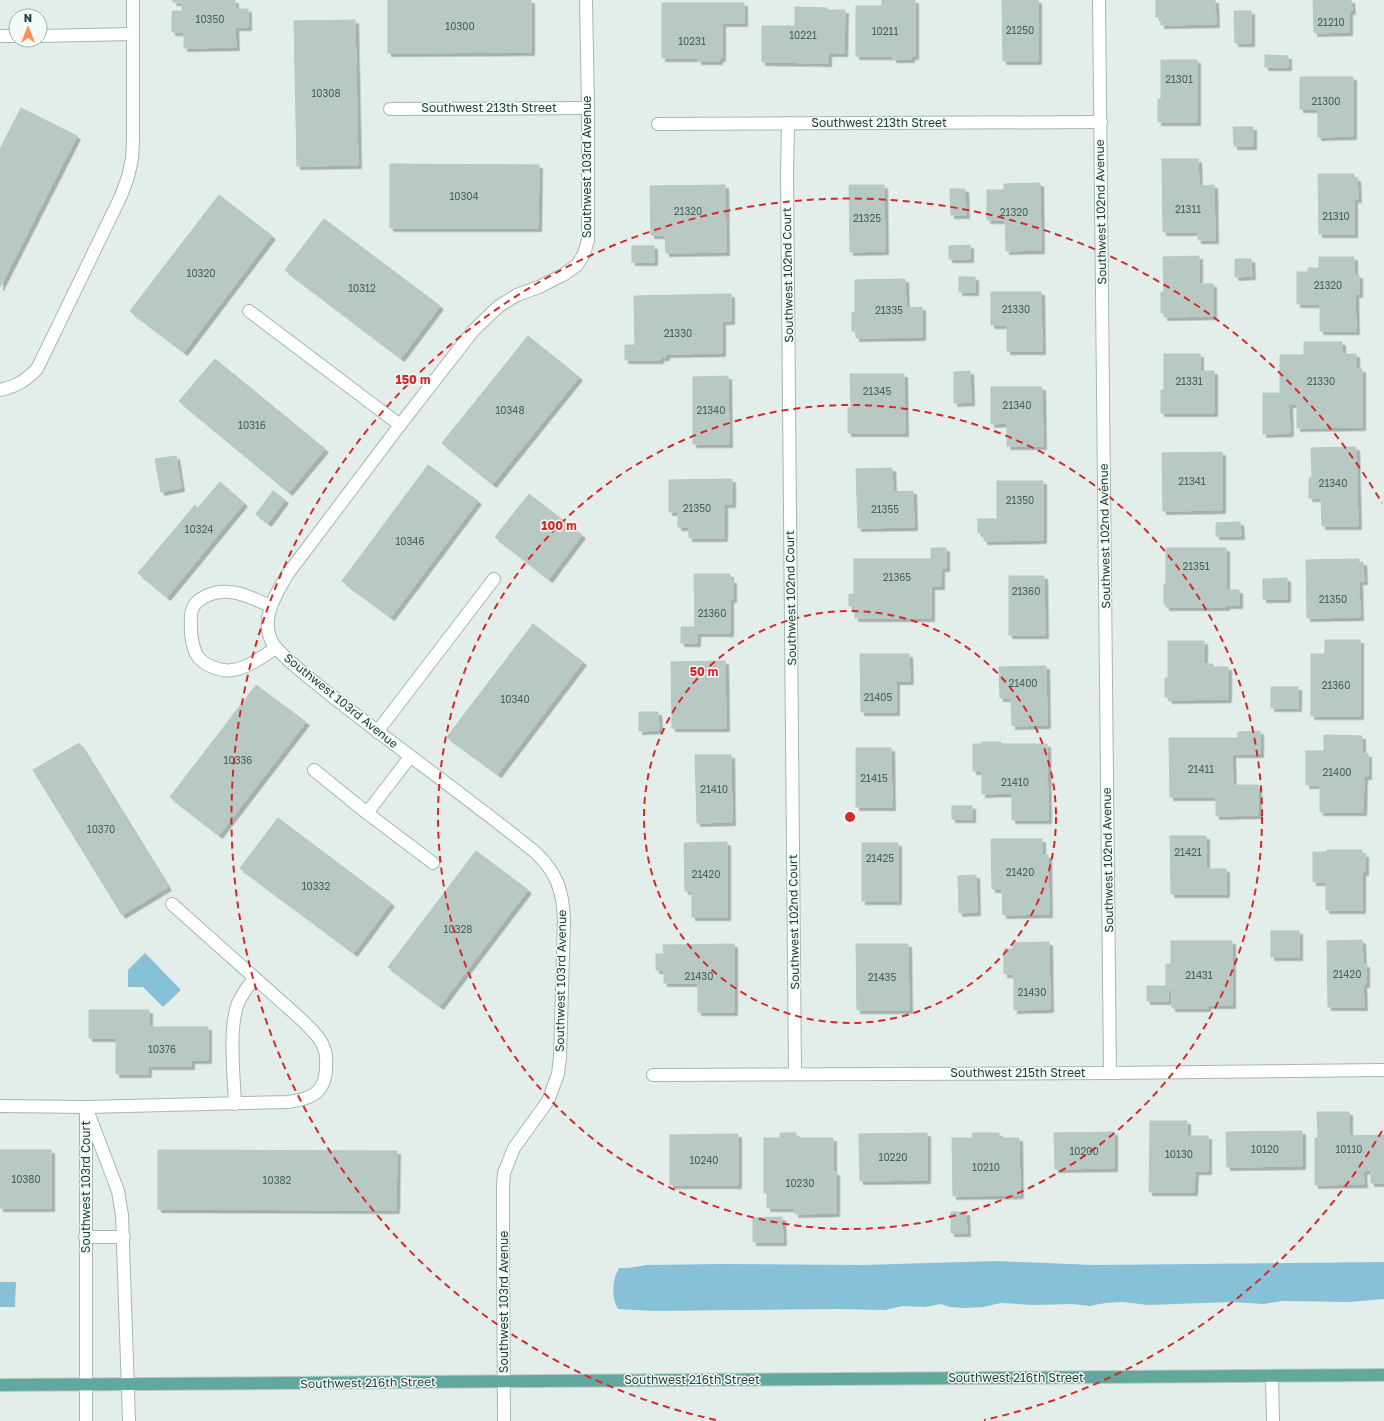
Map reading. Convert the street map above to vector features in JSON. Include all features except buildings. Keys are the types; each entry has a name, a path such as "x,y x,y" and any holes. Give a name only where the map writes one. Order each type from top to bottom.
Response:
{"main road":[{"name":"Southwest 216th Street","path":"0,1385 1384,1375"}],"street":[{"path":"0,390 12,387 25,381 37,369 121,196 128,177 132,158 134,124 133,0"},
{"name":"Southwest 103rd Avenue","path":"504,1421 504,1173 514,1148 548,1101 558,1074 560,1049 563,904 560,889 555,876 546,863 535,852 377,732 304,673 276,648 271,641 267,620 278,590 287,575 400,425 474,331 499,306 517,295 563,275 578,265 584,254 588,240 586,0"},
{"name":"Southwest 102nd Avenue","path":"1099,0 1110,1073"},
{"path":"48,36 133,34"},
{"name":"Southwest 213th Street","path":"390,109 588,108"},
{"name":"Southwest 213th Street","path":"658,124 1101,122"},
{"name":"Southwest 102nd Court","path":"788,123 787,174 795,1074"},
{"path":"249,312 400,425"},
{"path":"377,732 494,579"},
{"path":"271,606 235,592 218,592 208,595 199,601 192,609 191,637 194,650 199,658 207,664 219,669 232,670 244,667 276,648"},
{"path":"367,813 410,757"},
{"path":"314,770 367,813 433,863"},
{"path":"0,1106 235,1104 288,1102 304,1100 319,1092 325,1081 325,1050 318,1037 303,1021 172,904"},
{"path":"235,1104 233,1041 234,1014 239,1002 254,978"},
{"name":"Southwest 215th Street","path":"653,1075 1384,1070"},
{"name":"Southwest 103rd Court","path":"86,1106 86,1421"},
{"name":"Southwest 103rd Court","path":"86,1106 118,1191 122,1215 124,1237 129,1421"},
{"path":"85,1237 124,1237"},
{"path":"1272,1376 1273,1421"}],"water":[{"path":"145,953 181,990 163,1007 143,987 128,987 128,970"},
{"path":"997,1261 1093,1265 1384,1262 1384,1299 1350,1302 1282,1301 1264,1304 1231,1302 1148,1305 1123,1302 1090,1306 1073,1304 1034,1305 1001,1303 983,1307 963,1308 950,1307 941,1304 925,1307 903,1306 885,1310 838,1309 653,1311 618,1309 613,1294 615,1278 619,1268 647,1265 862,1265"},
{"path":"0,1282 16,1282 15,1307 0,1307"}]}
